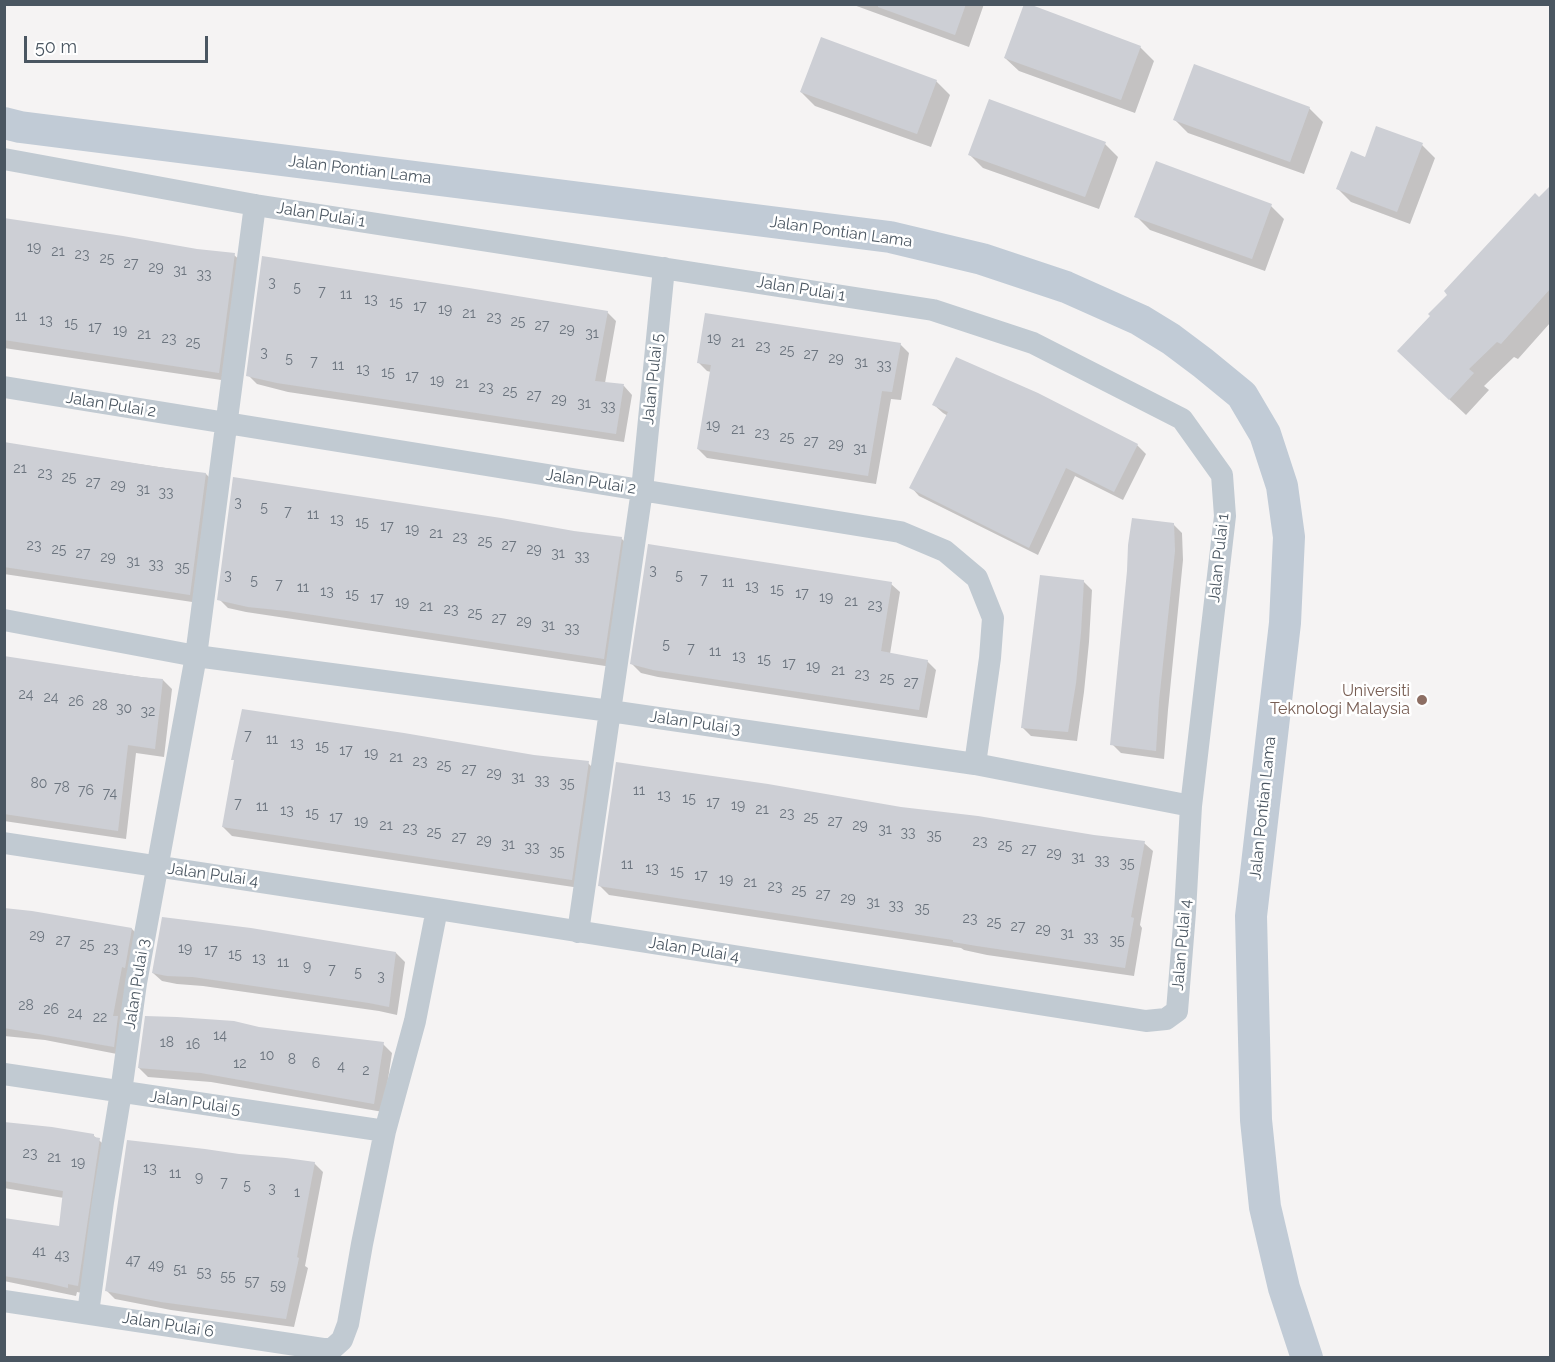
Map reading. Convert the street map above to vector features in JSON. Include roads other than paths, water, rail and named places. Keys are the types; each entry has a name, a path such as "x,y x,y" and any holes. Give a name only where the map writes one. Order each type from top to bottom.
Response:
{"street":[{"name":"Jalan Pontian Lama","path":"10,126 890,237 982,259 1066,287 1140,320 1171,339 1242,395 1265,434 1282,486 1289,537 1285,623 1251,916 1256,1120 1265,1207 1284,1288 1307,1358"},
{"name":"Jalan Pulai 1","path":"4,159 255,205 933,310 1034,343 1182,419 1222,475 1225,516 1191,806"},
{"path":"196,656 255,205"},
{"name":"Jalan Pulai 5","path":"578,932 642,490 664,268"},
{"name":"Jalan Pulai 2","path":"4,387 900,532 945,551 977,578 993,618 990,658 975,764"},
{"name":"Jalan Pulai 3","path":"4,620 196,656 610,711 975,764 1191,806"},
{"name":"Jalan Pulai 3","path":"88,1313 136,983 196,656"},
{"name":"Jalan Pulai 4","path":"4,843 1146,1021 1166,1019 1177,1011 1191,806"},
{"path":"385,1131 415,1021 437,909"},
{"name":"Jalan Pulai 5","path":"4,1074 385,1131"},
{"name":"Jalan Pulai 6","path":"4,1301 332,1349 342,1340 348,1324 385,1131"}],"place":[{"name":"Universiti Teknologi Malaysia","path":"1422,700"}]}
